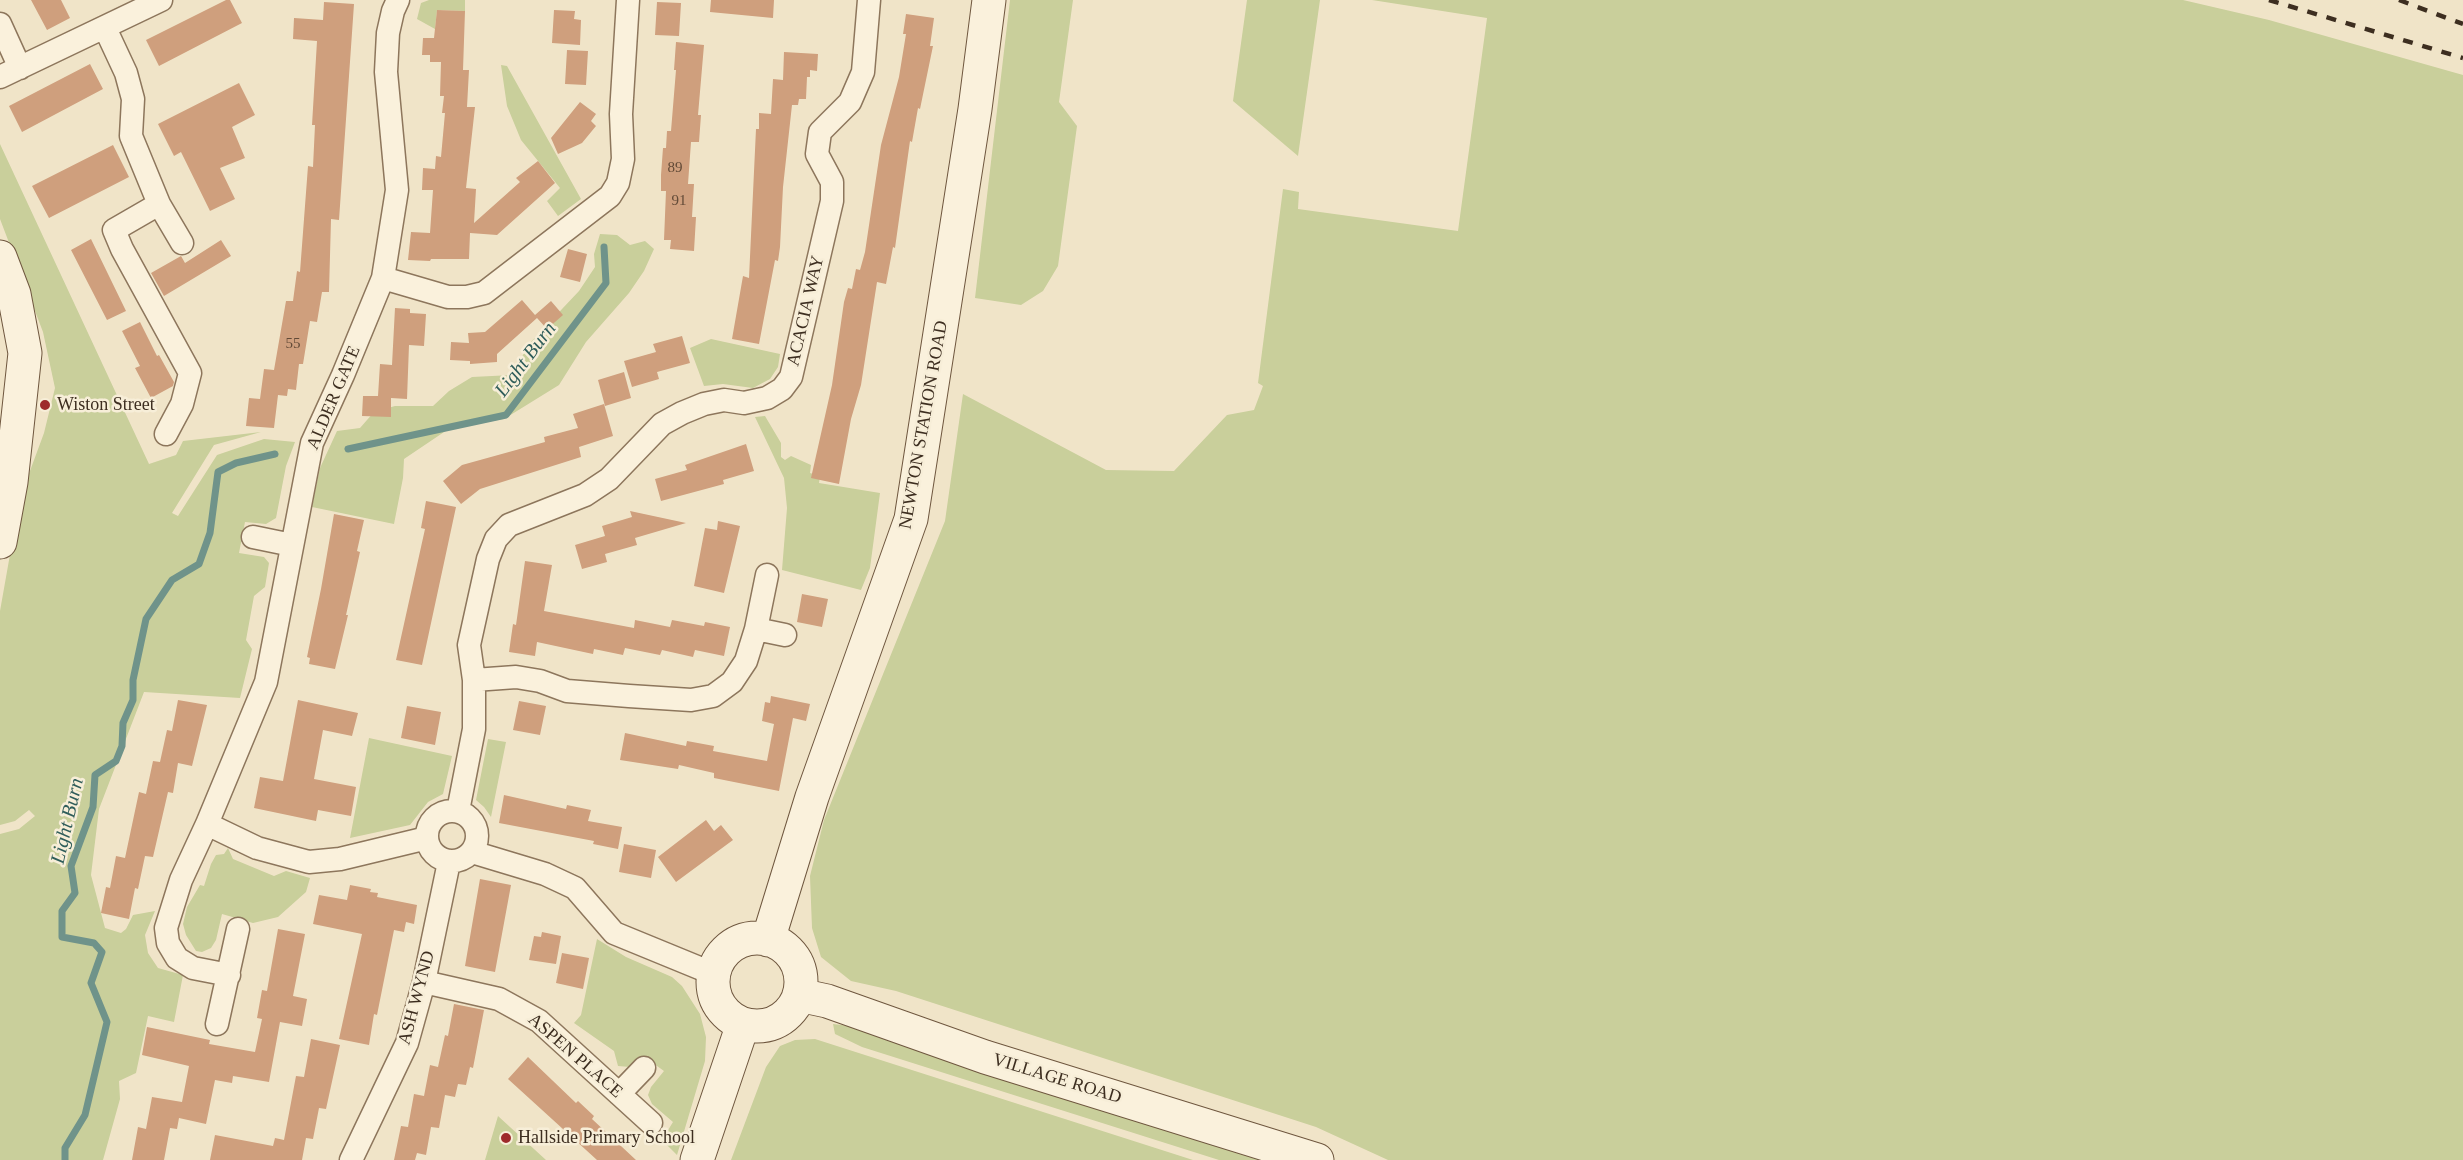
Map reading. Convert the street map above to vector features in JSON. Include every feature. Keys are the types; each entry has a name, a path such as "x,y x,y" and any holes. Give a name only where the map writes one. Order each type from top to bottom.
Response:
{"street":[{"path":"0,77 161,0"},
{"name":"ALDER GATE","path":"229,975 193,968 177,958 168,943 166,928 181,880 207,824 266,682 312,443 383,278 397,190 386,72 388,33 398,0"},
{"path":"383,278 448,297 467,297 484,293 610,196 618,183 622,159 621,114 628,0"},
{"name":"ACACIA WAY","path":"458,811 474,729 474,680 469,645 488,559 496,539 509,525 522,518 585,495 609,479 662,424 682,413 704,404 724,400 744,403 767,398 782,389 791,377 832,201 832,182 817,154 820,132 850,102 863,72 869,0"},
{"name":"NEWTON STATION ROAD","path":"768,940 812,797 911,519 975,109 989,0"},
{"path":"0,24 20,68"},
{"path":"105,28 126,73 134,99 131,136 159,204 182,243"},
{"path":"159,204 114,230 122,249 190,373 182,404 166,434"},
{"path":"0,257 14,294 25,353 11,482 0,542"},
{"path":"253,537 292,544"},
{"path":"474,680 516,677 540,681 567,691 691,700 713,696 732,682 746,662 756,629 767,575"},
{"path":"756,629 785,635"},
{"path":"458,811 472,820 478,836 472,852 462,860 448,861 434,854 427,838 432,820 439,814 458,811"},
{"path":"207,824 257,848 309,862 340,859 427,838"},
{"path":"472,852 545,874 575,888 614,933 714,974"},
{"name":"ASH WYND","path":"351,1160 407,1044 424,982 448,861"},
{"path":"217,1024 237,929"},
{"path":"754,938 768,940 781,946 792,955 800,974 799,995 794,1006 775,1022 754,1026 743,1024 732,1018 716,999 713,986 714,974 719,960 728,949 740,941 754,938"},
{"name":"ASPEN PLACE","path":"424,982 500,999 539,1021 651,1123"},
{"name":"VILLAGE ROAD","path":"799,995 827,1000 985,1057 1317,1160"},
{"path":"697,1160 743,1024"},
{"path":"620,1094 644,1068"}],"green space":[{"path":"429,0 465,0 465,11 437,10 435,29 417,19 421,3"},
{"path":"1010,0 1073,0 1059,102 1077,126 1058,266 1043,291 1021,305 975,298"},
{"path":"1247,0 1320,0 1298,156 1233,101"},
{"path":"1372,0 2183,0 2269,20 2463,75 2463,1160 1388,1160 1316,1127 896,991 851,981 821,957 812,928 810,876 824,820 945,521 963,394 1106,470 1174,471 1227,415 1254,410 1263,386 1258,383 1283,189 1299,192 1298,209 1458,231 1487,18"},
{"path":"501,65 507,66 581,199 558,216 547,201 560,188 521,140 507,106"},
{"path":"0,144 149,464 176,455 183,441 261,432 214,445 172,513 178,516 217,455 264,439 295,442 286,466 276,518 266,524 245,522 239,553 264,557 269,563 265,587 254,596 246,640 252,649 240,698 144,692 99,809 91,875 105,928 121,933 126,929 133,915 155,911 145,935 148,953 158,968 183,975 174,1022 148,1016 136,1073 119,1081 120,1099 103,1160 0,1160 0,834 19,829 35,816 29,810 15,821 0,825 0,611 20,498 44,433 55,388 43,332 0,219"},
{"path":"600,234 617,235 630,245 645,241 654,249 644,271 629,293 586,342 559,385 504,419 450,428 404,459 403,478 394,524 312,507 320,468 337,431 360,428 374,412 395,406 433,406 449,391 472,377 512,375 529,344 579,291 595,267 594,254"},
{"path":"711,339 780,354 778,367 770,379 753,388 723,384 704,386 690,348"},
{"path":"765,416 781,443 781,457 785,460 791,456 811,465 810,473 820,476 819,483 880,493 870,568 861,590 782,570 787,508 784,478 755,417"},
{"path":"369,738 452,756 443,794 428,802 410,825 350,838"},
{"path":"488,739 506,742 491,817 476,800"},
{"path":"228,848 233,859 274,876 286,871 310,878 306,892 278,917 253,923 222,914 216,940 211,948 202,952 196,951 186,935 183,924 187,907 200,885 204,886 216,855 224,854"},
{"path":"597,939 626,957 672,977 682,986 700,1014 706,1037 705,1061 677,1155 662,1140 673,1122 652,1104 648,1095 651,1087 664,1071 650,1061 630,1067 618,1066 614,1051 574,1023 581,1015"},
{"path":"833,1024 850,1026 1278,1160 1219,1160 862,1047 835,1034"},
{"path":"815,1039 1193,1160 731,1160 766,1067 780,1046 795,1040"},
{"name":"Hallside Primary School","path":"498,1116 546,1160 485,1160"}],"building":[{"path":"31,0 61,0 70,18 47,30"},
{"path":"230,0 242,23 159,66 146,40"},
{"path":"711,0 774,0 773,18 710,12"},
{"path":"324,2 354,4 339,220 331,219 329,292 322,292 317,322 310,321 303,364 299,364 296,390 288,389 287,396 278,395 274,428 246,426 249,398 260,399 264,369 274,370 286,301 293,301 297,271 300,272 308,166 313,167 315,125 312,125 317,41 293,39 294,18 323,20"},
{"path":"657,2 681,3 679,36 655,35"},
{"path":"437,10 465,11 463,70 469,70 467,107 475,107 466,188 476,189 474,223 520,182 516,178 538,161 555,183 497,235 470,233 469,259 408,260 411,232 430,233 433,190 422,190 423,168 435,169 436,156 441,157 445,113 442,113 444,96 440,96 441,62 430,62 430,55 422,55 423,38 434,38"},
{"path":"554,10 575,11 574,19 581,20 580,45 552,43"},
{"path":"906,14 934,18 930,46 933,46 912,142 910,141 895,248 893,247 886,284 877,282 861,385 851,419 839,484 811,478 832,385 844,302 848,288 852,289 856,269 860,270 865,252 881,145 899,77 906,34 903,34"},
{"path":"676,42 704,45 698,115 701,115 699,142 691,142 688,184 694,184 692,217 696,217 694,251 670,249 671,240 664,240 666,191 661,191 661,175 663,148 666,148 667,131 671,131"},
{"path":"567,50 588,51 586,85 565,84"},
{"path":"784,52 818,54 817,71 810,70 810,77 807,77 806,99 799,99 798,105 792,105 783,187 780,247 778,261 775,260 759,344 732,339 743,276 749,278 756,129 759,129 759,113 771,114 773,79 783,80"},
{"path":"90,64 103,89 22,132 9,106"},
{"path":"239,83 255,115 232,127 245,158 220,168 235,199 210,211 181,152 174,156 158,124"},
{"path":"580,102 596,114 591,121 596,126 582,143 558,154 551,138"},
{"path":"113,145 129,177 49,218 32,186"},
{"path":"91,239 126,311 107,320 71,250"},
{"path":"221,240 231,256 164,296 151,273 181,256 185,263"},
{"path":"568,249 587,254 580,282 560,277"},
{"path":"522,300 535,315 551,301 563,315 547,329 537,318 497,354 497,362 470,364 470,361 450,360 451,342 469,343 468,333 485,332"},
{"path":"395,308 410,309 410,313 426,314 424,346 409,345 407,399 391,398 391,417 362,416 363,396 378,396 380,364 392,365"},
{"path":"140,322 157,356 159,355 174,382 173,386 151,398 135,368 140,366 122,331"},
{"path":"682,336 690,363 657,372 659,379 632,387 624,361 656,352 653,344"},
{"path":"624,372 631,398 605,406 598,380"},
{"path":"604,404 613,436 579,447 581,457 480,489 461,504 443,481 462,465 545,442 544,437 578,428 573,414"},
{"path":"746,444 754,471 723,480 724,484 661,501 655,479 687,470 685,465"},
{"path":"426,501 456,507 422,665 396,660 425,529 421,528"},
{"path":"630,511 686,523 635,538 637,545 605,554 607,562 582,569 575,545 605,536 602,526 632,517"},
{"path":"334,514 364,520 357,551 360,552 346,615 348,615 335,669 309,664 310,658 307,657"},
{"path":"718,521 740,526 724,593 694,586 705,528 717,530"},
{"path":"525,561 552,565 544,611 634,628 635,620 670,627 672,620 704,626 705,622 730,627 724,656 695,650 693,657 662,650 660,655 625,648 623,655 594,649 593,654 537,642 535,656 509,652 513,624 516,625"},
{"path":"802,594 828,599 822,627 797,622"},
{"path":"771,696 810,704 806,721 793,718 779,791 714,778 714,773 679,765 678,769 620,760 625,733 686,746 687,741 714,746 713,751 767,761 774,724 762,721 765,702 770,703"},
{"path":"178,700 207,705 192,766 178,763 173,793 168,792 153,857 145,856 138,889 135,888 129,919 101,913 106,887 110,888 116,856 125,858 139,792 146,794 153,761 160,762 167,730 172,731"},
{"path":"298,700 358,713 352,736 323,730 314,779 356,787 351,816 318,810 316,821 254,808 260,777 283,781"},
{"path":"519,701 546,706 540,735 513,730"},
{"path":"407,706 441,712 435,745 401,738"},
{"path":"504,795 566,809 567,805 591,810 588,821 622,827 618,849 593,844 594,841 499,823"},
{"path":"706,820 714,831 721,825 733,840 676,882 658,857"},
{"path":"624,844 656,850 651,878 619,872"},
{"path":"480,879 511,885 495,972 465,966"},
{"path":"350,885 371,889 370,892 378,893 377,897 417,905 414,924 406,922 404,932 394,930 369,1045 339,1039 362,934 313,924 319,895 347,900"},
{"path":"278,929 305,934 293,996 307,999 302,1026 280,1022 269,1082 233,1076 232,1083 215,1080 206,1124 179,1118 177,1129 170,1128 164,1160 132,1160 138,1127 146,1129 152,1097 182,1102 189,1066 142,1055 147,1027 210,1040 209,1044 255,1052 262,1019 257,1018 262,990 267,991"},
{"path":"542,932 561,936 556,964 529,960 534,936 541,937"},
{"path":"562,953 589,958 583,989 556,983"},
{"path":"454,1004 484,1010 473,1068 470,1067 466,1085 458,1084 455,1097 445,1095 439,1128 431,1127 426,1155 417,1153 415,1160 394,1160 401,1126 408,1127 414,1094 424,1096 430,1065 438,1067 445,1035 448,1036"},
{"path":"311,1039 340,1045 326,1109 319,1108 313,1139 306,1138 302,1160 210,1160 215,1135 273,1146 275,1138 284,1140 296,1076 304,1077"},
{"path":"528,1057 576,1103 578,1101 594,1116 592,1119 636,1160 597,1160 508,1079"}],"waterway":[{"name":"Light Burn","path":"348,449 506,415 606,283 604,247"},
{"name":"Light Burn","path":"65,1160 65,1148 85,1115 107,1022 91,983 102,952 94,943 62,937 62,911 75,893 71,866 93,807 95,775 116,761 122,746 123,723 133,700 133,680 146,619 172,580 199,564 210,533 218,472 236,463 275,454"}],"railway":[{"path":"2269,0 2463,58"},
{"path":"2399,0 2463,24"}],"place":[{"name":"Wiston Street","path":"45,405"},
{"name":"Hallside Primary School","path":"506,1138"}]}
